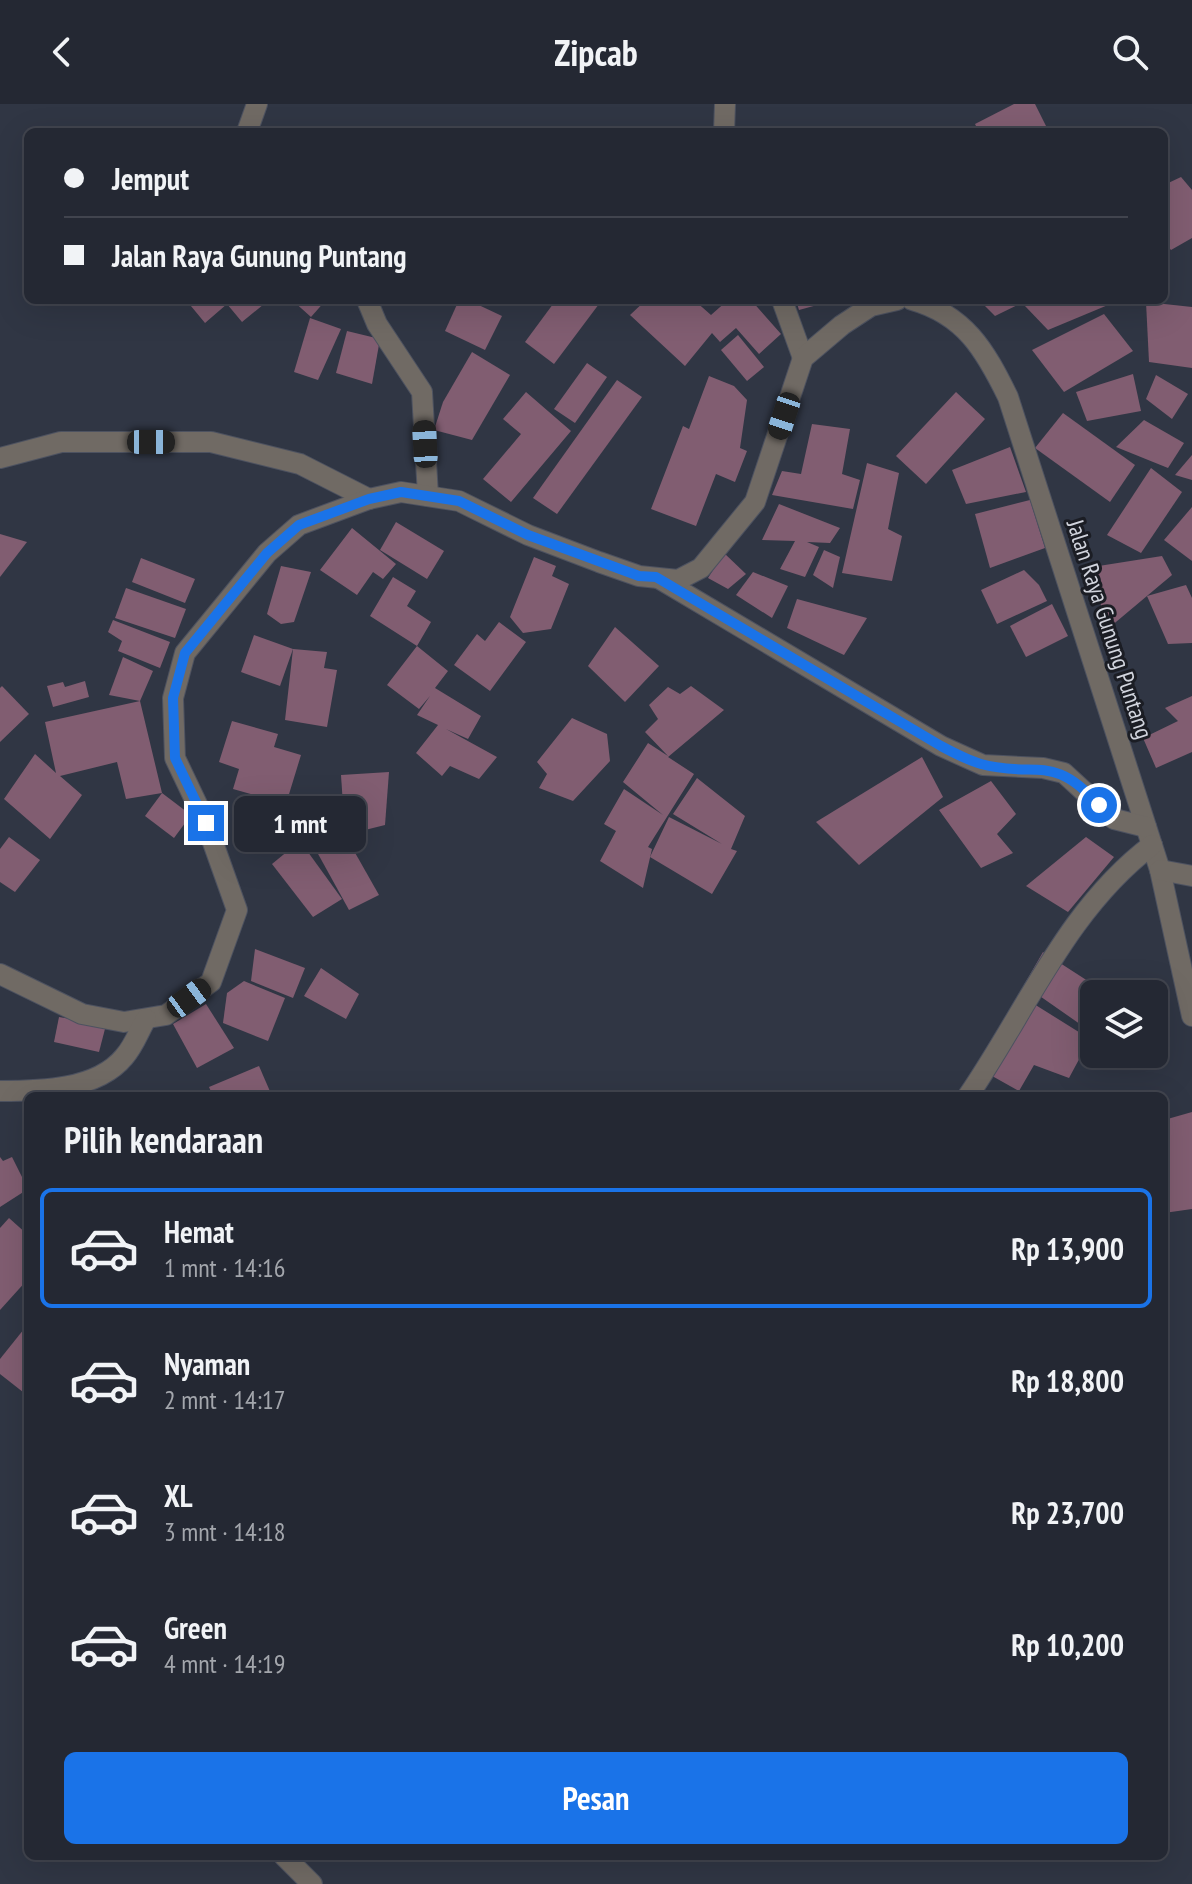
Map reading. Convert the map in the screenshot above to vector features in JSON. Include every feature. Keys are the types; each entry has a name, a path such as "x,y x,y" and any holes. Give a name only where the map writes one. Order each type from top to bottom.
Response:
{"street":[{"path":"248,128 257,104"},
{"path":"724,128 725,104"},
{"path":"369,304 377,324 422,392 428,496"},
{"path":"783,304 803,358"},
{"path":"0,974 82,1014 124,1022 166,1015 211,982 237,910 206,823 175,758 173,698 185,653 267,553 299,525 369,499 401,492 459,501 528,535 639,576 678,580 701,568 755,502 803,358 842,325 871,306 880,304"},
{"name":"Jalan Raya Gunung Puntang","path":"927,304 938,307 965,328 988,355 1008,397 1160,870 1192,1016"},
{"path":"0,458 61,442 211,442 300,464 369,499"},
{"path":"656,577 941,746 983,765 1043,768 1064,773 1114,819 1149,836 1053,956 1019,1018 971,1092"},
{"path":"1160,870 1192,876"},
{"path":"0,1091 58,1087 95,1078 113,1069 126,1055 146,1019"},
{"path":"288,1860 312,1884"}],"building":[{"path":"1014,104 1035,104 1047,128 977,128 975,124"},
{"path":"1181,177 1192,190 1192,238 1171,250 1168,247 1168,183"},
{"path":"189,304 227,304 205,323"},
{"path":"227,304 264,304 242,322"},
{"path":"296,304 322,304 311,317"},
{"path":"457,304 476,304 502,316 485,350 445,331"},
{"path":"553,304 599,304 554,364 525,342"},
{"path":"642,304 699,304 711,315 723,304 755,304 781,334 759,354 736,328 720,342 712,333 685,366 630,315"},
{"path":"797,304 821,304 799,310"},
{"path":"983,304 1020,304 995,316"},
{"path":"1030,304 1110,304 1048,330 1025,306"},
{"path":"1146,304 1192,307 1192,368 1149,362"},
{"path":"1104,314 1133,351 1064,392 1032,350"},
{"path":"310,318 341,329 318,380 294,372"},
{"path":"347,331 380,339 372,384 336,373"},
{"path":"738,335 764,367 747,381 721,350"},
{"path":"472,352 510,375 472,440 434,430 443,402"},
{"path":"587,363 607,377 575,423 554,409"},
{"path":"1133,374 1141,411 1087,421 1076,392"},
{"path":"1156,375 1188,394 1172,419 1146,399"},
{"path":"709,376 734,386 747,400 740,448 747,451 735,482 716,474 696,526 651,509 683,426 689,429"},
{"path":"617,380 642,397 557,514 533,498"},
{"path":"526,392 571,431 511,502 483,479 521,434 503,419"},
{"path":"956,392 985,419 926,484 896,456"},
{"path":"1063,413 1135,465 1110,502 1035,448"},
{"path":"1144,420 1184,443 1168,468 1116,447"},
{"path":"812,424 850,429 842,474 860,480 853,509 772,495 782,471 801,474"},
{"path":"1010,447 1026,492 966,504 952,470"},
{"path":"1192,455 1192,480 1175,475"},
{"path":"867,463 899,473 888,529 902,536 892,581 842,573"},
{"path":"1151,468 1182,492 1141,553 1107,535"},
{"path":"1030,500 1045,548 990,568 975,514"},
{"path":"779,504 840,528 830,543 807,542 819,547 805,577 780,569 795,541 762,540"},
{"path":"1192,507 1192,561 1164,540"},
{"path":"396,522 444,551 427,579 380,550"},
{"path":"352,528 396,564 383,579 373,572 357,595 320,570"},
{"path":"0,534 27,542 0,577"},
{"path":"824,550 840,557 833,588 813,575"},
{"path":"724,553 746,574 728,589 708,578"},
{"path":"1162,556 1172,575 1110,627 1086,568"},
{"path":"534,557 556,566 552,576 569,584 551,629 523,633 510,617"},
{"path":"141,558 195,579 185,603 132,582"},
{"path":"281,566 311,572 294,622 281,624 267,614"},
{"path":"1024,570 1039,585 1047,601 997,624 981,590"},
{"path":"753,572 788,586 772,618 736,595"},
{"path":"393,577 416,591 407,606 431,622 417,646 370,616"},
{"path":"1186,585 1192,598 1192,643 1168,644 1147,596"},
{"path":"126,588 186,609 175,638 115,618"},
{"path":"797,599 867,618 844,655 787,628"},
{"path":"1052,604 1068,636 1026,657 1010,626"},
{"path":"113,620 170,642 160,668 118,651 122,641 108,632"},
{"path":"499,622 526,642 490,691 454,665 477,634 485,641"},
{"path":"615,627 659,666 625,702 588,666"},
{"path":"254,635 293,649 280,686 241,672"},
{"path":"417,646 448,671 435,688 481,716 468,739 446,729 497,757 479,779 450,766 442,776 416,753 438,725 417,715 430,696 419,709 387,685"},
{"path":"293,649 327,652 324,668 337,670 327,727 285,720"},
{"path":"123,657 153,671 140,701 109,695"},
{"path":"85,681 89,697 53,707 47,686 63,682 65,687"},
{"path":"2,686 29,714 0,742 0,688"},
{"path":"691,686 724,710 668,757 694,774 648,847 652,849 643,888 600,861 616,831 604,824 624,789 663,815 623,782 648,743 668,756 645,732 658,719 649,705 668,687 680,694"},
{"path":"1192,696 1192,752 1156,768 1143,738 1178,721 1165,708"},
{"path":"140,701 162,793 126,799 117,762 60,776 82,795 50,839 4,799 35,754 56,773 45,722"},
{"path":"572,718 607,734 610,761 573,801 539,788 547,774 537,762"},
{"path":"232,721 278,734 274,747 301,755 286,804 233,789 239,769 219,762"},
{"path":"922,757 943,797 859,865 816,822"},
{"path":"389,772 385,825 345,835 341,775"},
{"path":"697,778 745,816 731,849 737,851 712,894 650,857 669,817 722,844 673,814"},
{"path":"991,781 1016,814 997,834 1013,853 981,868 939,810"},
{"path":"162,793 191,815 174,838 145,816"},
{"path":"345,835 379,895 349,910 317,852"},
{"path":"9,837 40,860 15,892 0,882 0,849"},
{"path":"1086,837 1114,857 1068,912 1026,886"},
{"path":"300,841 342,899 313,917 272,864"},
{"path":"255,949 305,968 293,998 251,981"},
{"path":"1043,952 1086,980 1080,980 1080,1024 1024,985"},
{"path":"321,968 359,994 346,1019 304,996"},
{"path":"244,981 285,998 268,1041 223,1023 227,993"},
{"path":"206,1004 234,1048 197,1068 173,1024"},
{"path":"1034,1004 1080,1033 1080,1058 1069,1078 1034,1065 1019,1091 985,1072"},
{"path":"59,1017 106,1025 99,1052 54,1042"},
{"path":"259,1066 270,1092 211,1092 209,1087"},
{"path":"1192,1112 1192,1209 1168,1212 1168,1119"},
{"path":"0,1157 3,1161 12,1157 24,1181 24,1192 0,1207"},
{"path":"9,1218 24,1231 24,1283 0,1310 0,1228"},
{"path":"24,1329 24,1393 0,1374 0,1359"}],"route":[{"path":"206,823 175,758 173,698 185,653 267,553 299,525 337,509 401,492 459,501 528,535 639,576 656,577 964,758 983,765 1043,768 1064,773 1082,786 1099,805"}]}
